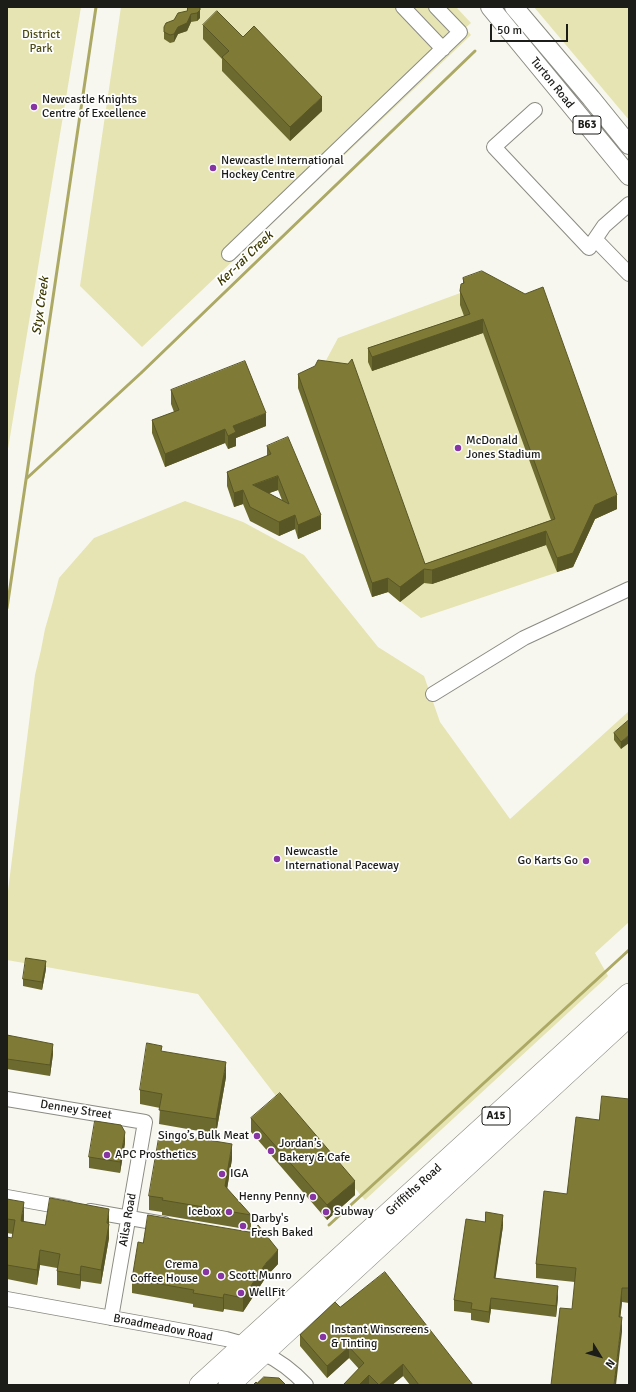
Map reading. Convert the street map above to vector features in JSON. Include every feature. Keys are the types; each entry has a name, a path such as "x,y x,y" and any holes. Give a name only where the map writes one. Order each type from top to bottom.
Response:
{"highway":[{"name":"Griffiths Road","path":"200,1385 244,1344 626,1008"},
{"name":"Griffiths Road","path":"229,1385 626,1008"},
{"name":"Broadmeadow Road","path":"244,1344 263,1353"}],"main road":[{"name":"Turton Road","path":"490,7 629,176"},
{"name":"Turton Road","path":"514,7 629,145"}],"street":[{"path":"403,7 443,49"},
{"path":"229,254 460,32 436,7"},
{"path":"535,110 494,147 589,248 604,226 629,204"},
{"path":"595,239 629,274"},
{"path":"433,694 524,638 629,589"},
{"name":"Denney Street","path":"7,1099 145,1122"},
{"name":"Ailsa Road","path":"110,1318 145,1122"},
{"path":"7,1198 180,1227"},
{"name":"Broadmeadow Road","path":"7,1299 226,1339 244,1344"},
{"name":"Broadmeadow Road","path":"263,1353 280,1361 297,1375 306,1385"}],"green space":[{"name":"District Park","path":"7,7 81,7 7,455"},
{"name":"Newcastle International Hockey Centre","path":"121,7 456,7 471,23 465,28 471,35 142,347 80,286"},
{"path":"534,7 629,7 629,120"},
{"name":"McDonald Jones Stadium","path":"482,285 543,302 617,509 595,519 573,567 421,618 388,592 372,597 298,388 315,381 338,338"},
{"name":"Newcastle International Paceway","path":"185,501 243,522 304,555 378,647 424,676 440,722 510,819 629,711 629,922 595,953 608,976 365,1200 279,1100 198,994 7,960 7,899 35,675 45,629 59,578 94,538"}],"building":[{"path":"188,7 200,7 200,10 197,13 191,14 187,23 178,27 174,34 170,35 164,32 166,23 174,20 178,13 187,11"},
{"path":"217,11 243,37 254,26 322,97 290,127 222,57 229,51 203,25"},
{"path":"482,271 525,294 543,287 617,495 595,505 573,553 557,558 546,531 432,570 424,569 400,587 388,578 372,583 298,374 315,366 318,360 348,364 352,359 425,564 555,519 483,319 372,357 368,348 470,314 460,291 461,284 464,283 463,278"},
{"path":"245,361 266,413 233,426 236,432 228,436 225,429 165,454 152,420 179,410 171,390"},
{"path":"288,437 321,515 298,525 295,515 279,522 250,507 243,490 234,493 227,472 271,454 267,446","holes":["278,476 289,504 253,485"]},
{"path":"629,720 629,735 621,742 614,733"},
{"path":"26,958 46,961 42,982 23,979"},
{"path":"7,1035 53,1044 50,1065 7,1059"},
{"path":"147,1043 162,1046 161,1051 226,1062 216,1119 159,1110 162,1094 140,1090"},
{"path":"280,1093 355,1181 327,1205 251,1118"},
{"path":"602,1096 629,1099 629,1288 622,1288 619,1317 622,1317 614,1385 551,1385 560,1308 572,1309 576,1268 536,1264 544,1191 567,1194 576,1117 599,1120"},
{"name":"APC Prosthetics","path":"95,1121 121,1125 125,1132 120,1162 89,1157"},
{"path":"160,1132 232,1144 225,1186 251,1215 162,1200 163,1198 149,1196"},
{"path":"50,1198 109,1209 107,1223 109,1224 101,1270 81,1266 80,1275 57,1271 60,1254 40,1250 37,1270 7,1265 7,1237 12,1238 15,1220 7,1219 7,1199 24,1202 21,1221 45,1225"},
{"path":"486,1212 503,1215 494,1278 558,1286 556,1306 491,1298 489,1312 471,1309 472,1303 454,1300 466,1219 485,1222"},
{"path":"148,1215 249,1232 253,1232 258,1225 278,1250 266,1263 243,1298 224,1294 223,1298 193,1293 194,1290 132,1279 138,1242 143,1243"},
{"path":"385,1272 473,1385 419,1385 403,1364 379,1385 369,1375 359,1385 343,1385 364,1363 349,1347 327,1366 300,1335 335,1302 340,1307"},
{"path":"264,1377 279,1378 286,1385 253,1385"}],"waterway":[{"name":"Styx Creek","path":"7,608 96,7"},
{"name":"Ker-rai Creek","path":"26,479 141,373 475,51"},
{"path":"329,1225 629,950"}],"place":[{"name":"Newcastle Knights Centre of Excellence","path":"34,107"},
{"name":"Newcastle International Hockey Centre","path":"213,168"},
{"name":"McDonald Jones Stadium","path":"458,448"},
{"name":"Newcastle International Paceway","path":"277,859"},
{"name":"Go Karts Go","path":"586,861"},
{"name":"Singo’s Bulk Meat","path":"257,1136"},
{"name":"Jordan’s Bakery & Cafe","path":"271,1151"},
{"name":"APC Prosthetics","path":"107,1155"},
{"name":"IGA","path":"222,1174"},
{"name":"Henny Penny","path":"313,1197"},
{"name":"Icebox","path":"229,1212"},
{"name":"Subway","path":"326,1212"},
{"name":"Darby's Fresh Baked","path":"243,1226"},
{"name":"Crema Coffee House","path":"206,1272"},
{"name":"Scott Munro","path":"221,1276"},
{"name":"WellFit","path":"241,1293"},
{"name":"Instant Winscreens & Tinting","path":"323,1337"}]}
